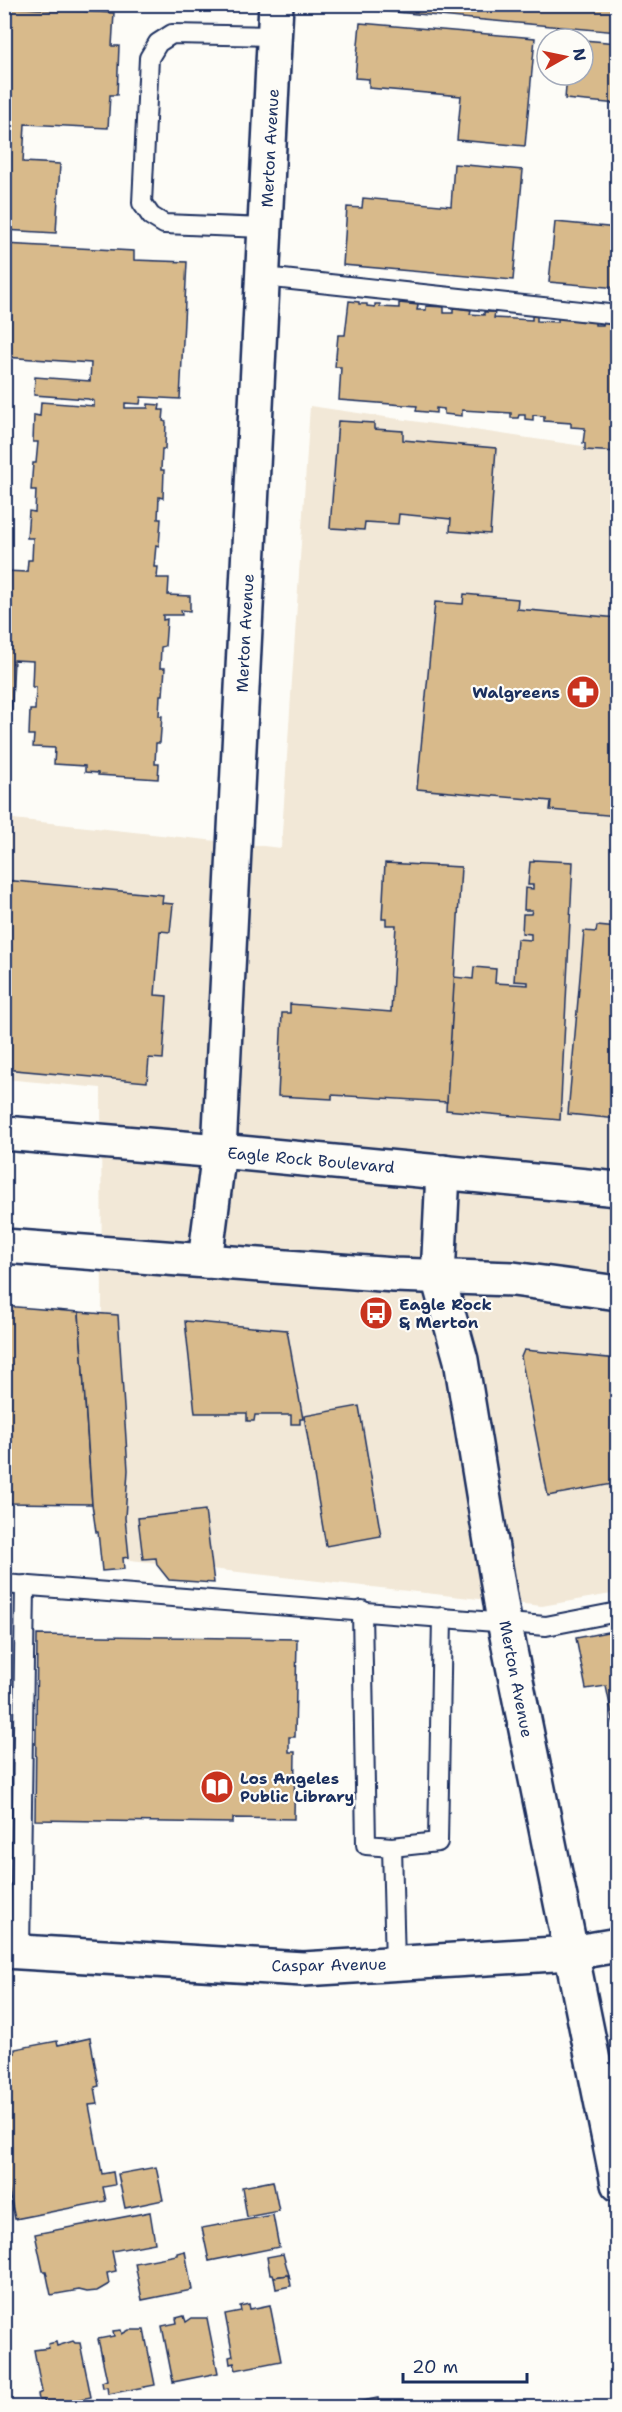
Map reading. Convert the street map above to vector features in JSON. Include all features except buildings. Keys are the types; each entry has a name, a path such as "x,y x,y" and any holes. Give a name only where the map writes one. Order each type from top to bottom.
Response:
{"street":[{"name":"Merton Avenue","path":"205,1261 219,1151 276,20"},
{"name":"Eagle Rock Boulevard","path":"4,1133 618,1189"},
{"name":"Merton Avenue","path":"443,1172 438,1277 461,1360 504,1621 618,2184"},
{"path":"4,1246 394,1275 513,1279 618,1293"},
{"name":"Caspar Avenue","path":"12,1952 303,1969 572,1953 618,1945"}],"lane":[{"path":"266,228 164,224 151,216 142,203 149,58 158,43 172,34 276,20"},
{"path":"264,277 618,315"},
{"path":"4,1584 546,1626 618,1612"},
{"path":"12,1952 25,1585"},
{"path":"362,1611 366,1845 392,1846 438,1842 442,1617"},
{"path":"392,1846 395,1964"}],"shaded area":[{"path":"310,406 617,451 617,1593 542,1606 103,1557 101,1088 5,1079 4,818 281,848"}],"place":[{"name":"Walgreens","path":"583,692"},
{"name":"Eagle Rock & Merton","path":"376,1313"},
{"name":"Los Angeles Public Library","path":"217,1787"}]}
